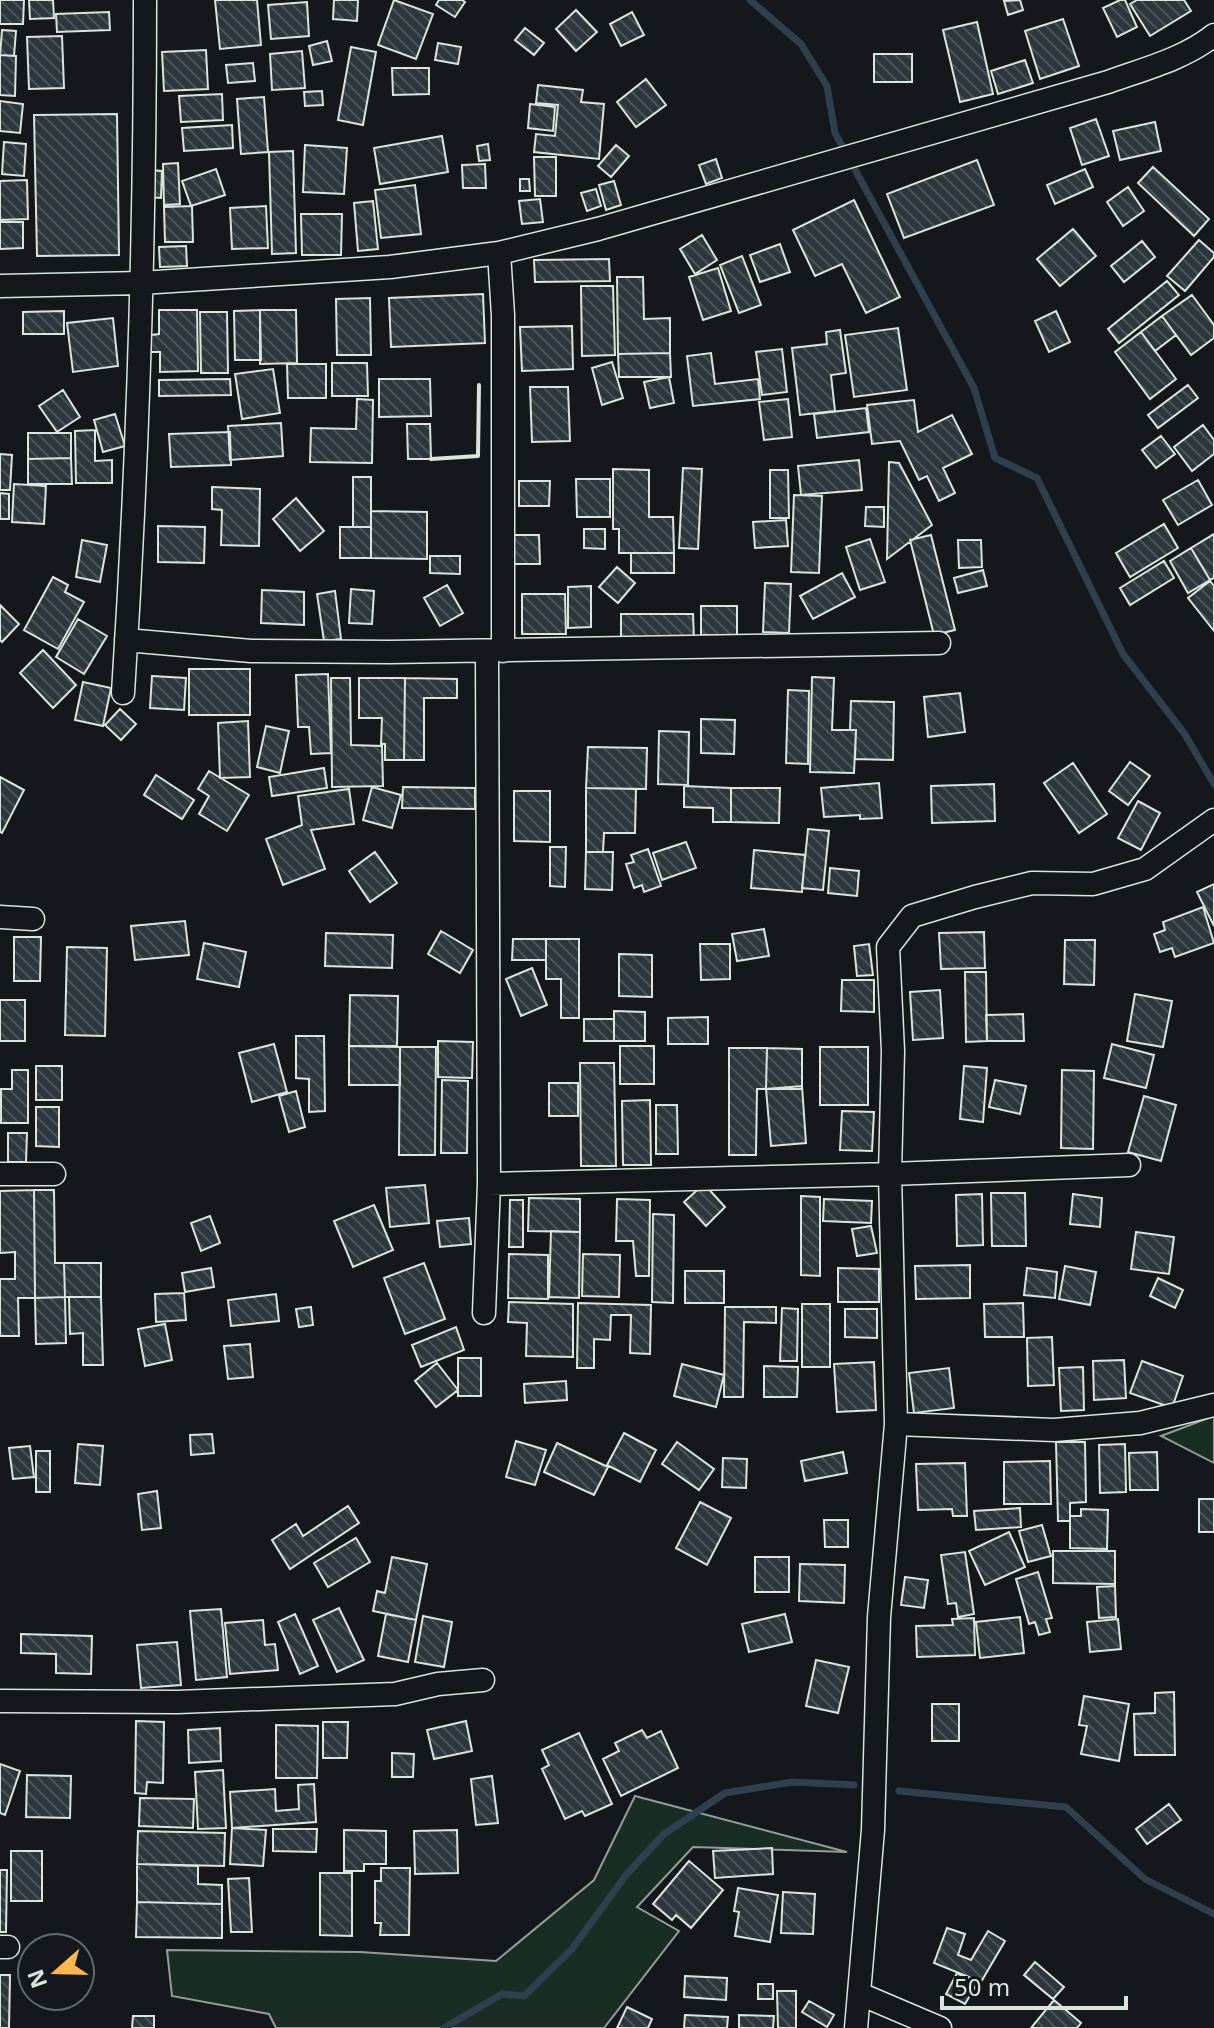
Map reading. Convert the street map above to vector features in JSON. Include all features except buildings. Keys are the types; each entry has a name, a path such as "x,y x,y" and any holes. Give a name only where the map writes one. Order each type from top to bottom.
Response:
{"street":[{"path":"123,693 136,482 145,148 145,0"},
{"path":"0,286 141,283 390,267 499,253 598,229 1108,82 1163,63 1201,45 1214,35"},
{"path":"484,1313 489,1184 495,651 504,329 499,253"},
{"path":"126,640 251,651 495,651 939,643"},
{"path":"856,2028 873,1830 879,1617 896,1424 890,1174 893,1051 888,947 912,916 1032,883 1093,884 1145,869 1214,820"},
{"path":"0,917 33,919"},
{"path":"489,1184 1129,1165"},
{"path":"0,1174 54,1174"},
{"path":"896,1424 1054,1430 1140,1423 1214,1405"},
{"path":"0,1701 177,1702 395,1694 438,1684 483,1680"},
{"path":"860,1994 940,2028"}],"green space":[{"path":"1214,1416 1214,1463 1161,1436"},
{"path":"635,1796 847,1852 693,1847 637,1907 679,1931 604,2028 276,2028 269,2014 172,1996 167,1950 360,1952 496,1961 594,1880"}],"waterway":[{"path":"750,0 801,44 827,86 835,133 974,388 995,458 1037,478 1123,654 1184,733 1214,784"},
{"path":"444,2028 502,1994 524,1996 572,1949 626,1875 664,1834 725,1793 792,1782 854,1785"},
{"path":"899,1791 1066,1807 1145,1879 1214,1914"}],"wall":[{"path":"431,459 478,456 479,385"}]}
